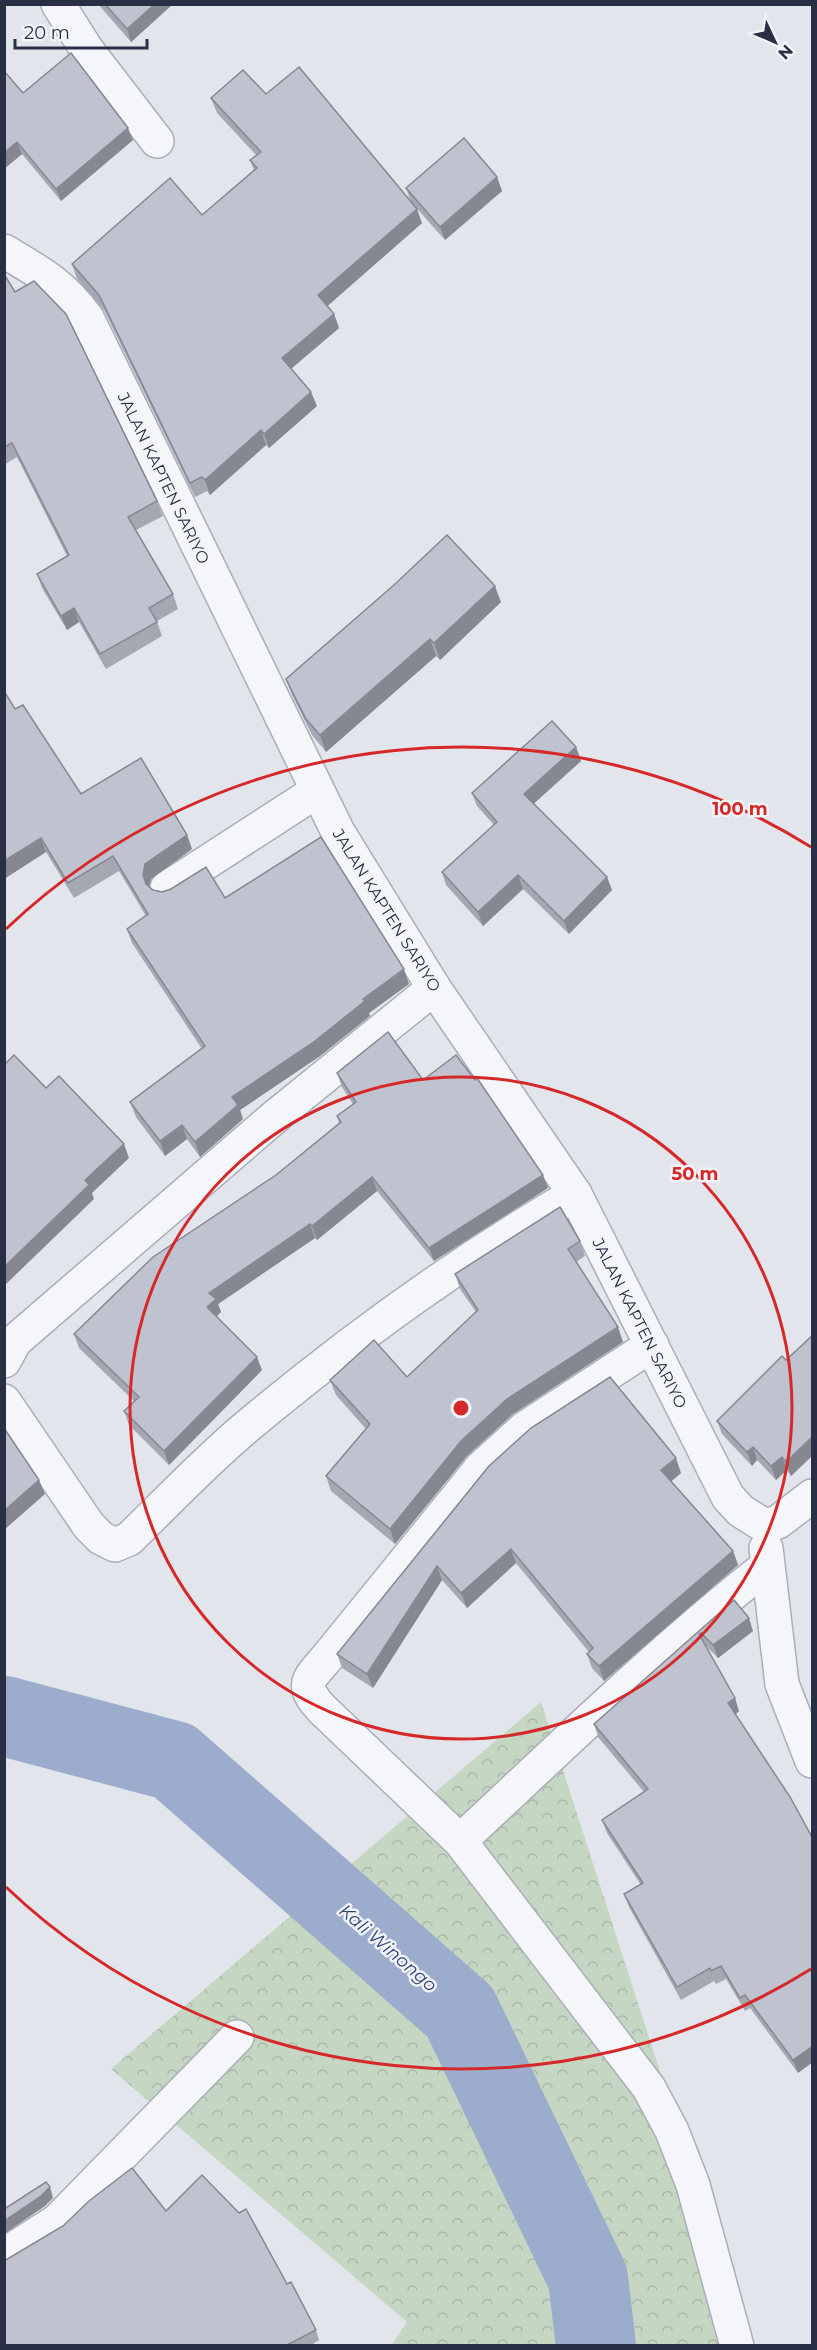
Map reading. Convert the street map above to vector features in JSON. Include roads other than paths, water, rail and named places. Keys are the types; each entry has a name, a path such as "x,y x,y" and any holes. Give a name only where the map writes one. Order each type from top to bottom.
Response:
{"street":[{"path":"58,4 87,50 157,141"},
{"name":"JALAN KAPTEN SARIYO","path":"4,251 46,276 68,293 87,318 338,832 434,988 575,1194 728,1497 741,1511 765,1526"},
{"path":"166,888 317,791"},
{"path":"4,1361 15,1341 277,1115 434,988"},
{"path":"4,1401 89,1526 101,1538 115,1545 129,1539 243,1430 408,1302 507,1233 575,1194"},
{"path":"652,1345 525,1428 481,1468 330,1654 308,1685 308,1695 460,1841 649,2088 672,2131 693,2185 737,2346"},
{"path":"808,1500 778,1522 765,1526 767,1566 782,1684 813,1761"},
{"path":"460,1841 614,1697 722,1601 767,1566"},
{"path":"4,2255 57,2221 237,2037"}],"waterway":[{"name":"Kali Winongo","path":"4,1716 174,1761 460,2012 588,2278 596,2346"}]}
